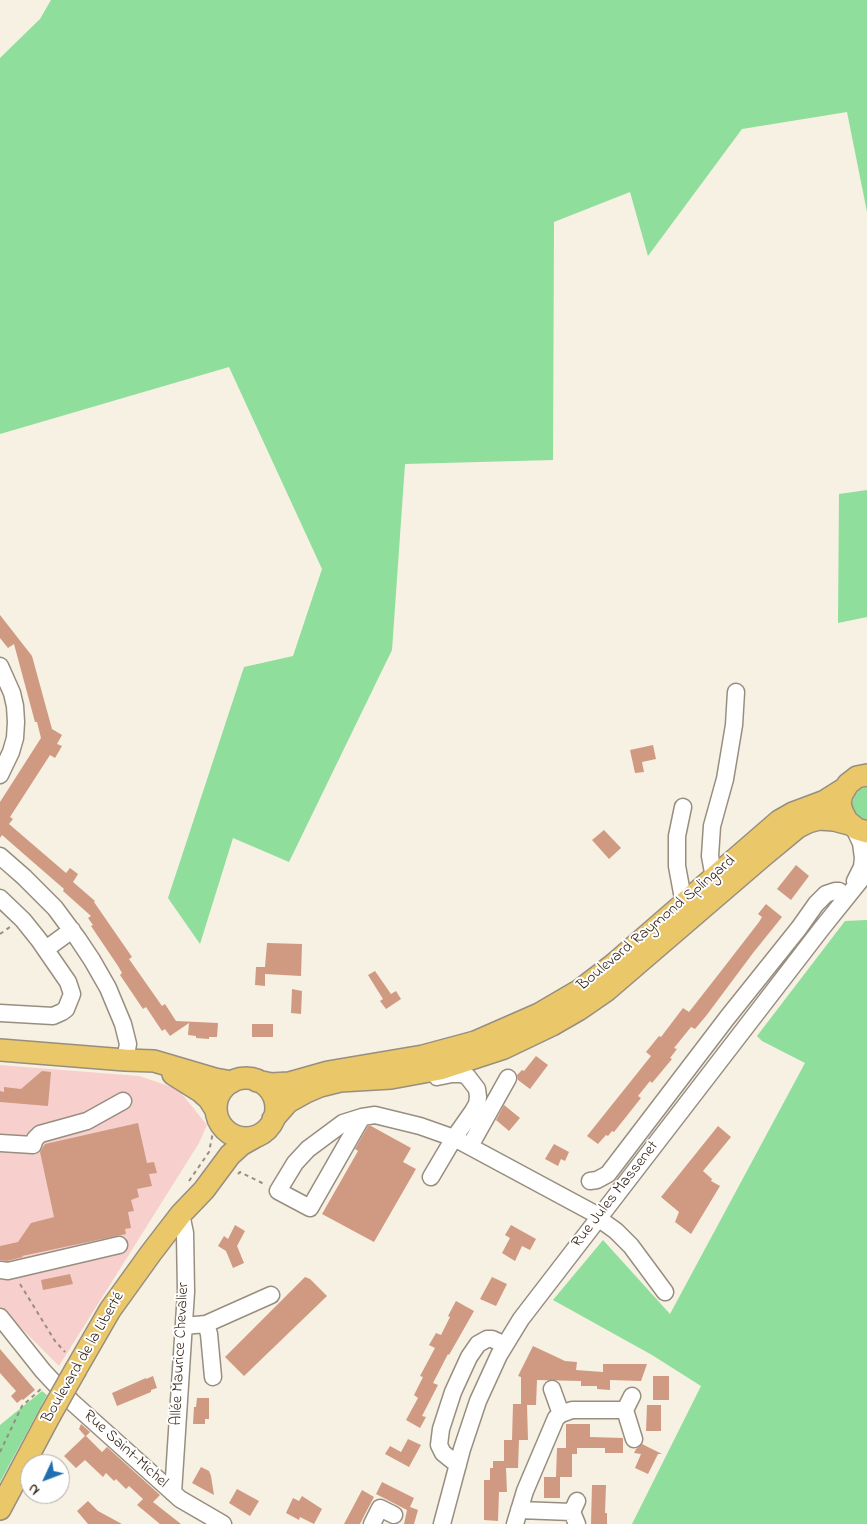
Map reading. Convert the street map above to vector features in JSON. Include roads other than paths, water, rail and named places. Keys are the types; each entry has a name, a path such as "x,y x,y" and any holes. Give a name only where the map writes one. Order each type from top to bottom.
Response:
{"main road":[{"name":"Boulevard Raymond Splingard","path":"273,1119 288,1102 315,1088 340,1081 401,1077 426,1069 457,1064 504,1048 566,1017 607,990 689,910 714,878 782,819 826,801 844,789 854,779 867,775"},
{"path":"844,789 841,797 841,809 844,817 857,828"},
{"name":"Boulevard Raymond Splingard","path":"689,910 763,856 801,825 819,819 834,820 857,828"},
{"path":"0,1050 160,1062 215,1079 232,1082 243,1079 257,1081 268,1088 273,1097 276,1110 273,1119 265,1131 255,1136 245,1138 236,1136 225,1129 205,1095 180,1077 125,1060"},
{"name":"Boulevard Raymond Splingard","path":"257,1081 271,1084 290,1083 342,1069 426,1069"},
{"path":"217,1118 217,1101 221,1092 232,1082"},
{"name":"Boulevard de la Liberté","path":"181,1214 205,1173 218,1145 220,1132 217,1118"},
{"name":"Boulevard de la Liberté","path":"0,1510 50,1415 119,1297 181,1214 204,1190 230,1155 240,1145 255,1136"}],"street":[{"path":"0,666 12,693 16,722 11,752 0,775"},
{"path":"714,878 710,856 712,826 725,779 734,725 736,692"},
{"path":"683,807 677,836 677,866 689,910"},
{"name":"Rue Jules Massenet","path":"846,896 863,863 862,847 857,828"},
{"path":"0,856 48,901 72,930 95,965 116,1006 127,1039 128,1048 125,1060"},
{"name":"Rue Jules Massenet","path":"442,1524 478,1401 505,1345 527,1310 846,896 867,872"},
{"path":"590,1181 597,1180 608,1174 819,900 826,894 835,891 839,891 846,896"},
{"path":"0,898 22,920 46,949 71,988 71,999 66,1009 57,1015 47,1017 0,1013"},
{"path":"46,949 72,930"},
{"path":"727,1018 743,1030"},
{"path":"426,1069 467,1076 477,1089 478,1097 477,1104 431,1177"},
{"path":"470,1146 508,1078"},
{"path":"0,1143 33,1145 35,1138 40,1134 87,1121 123,1101"},
{"path":"362,1116 310,1208 278,1191 291,1169 304,1153 336,1127 362,1116 381,1115 454,1138 599,1217 631,1246 665,1292"},
{"name":"Allée Maurice Chevalier","path":"173,1493 186,1275 185,1233 181,1214"},
{"path":"6,1270 119,1245"},
{"path":"184,1326 206,1324 271,1295"},
{"name":"Rue Saint-Michel","path":"0,1317 51,1380 72,1402 173,1493 222,1524"},
{"path":"206,1324 209,1334 213,1377"},
{"path":"458,1465 443,1453 438,1445 453,1392 469,1357 478,1344 487,1339 492,1339 505,1345"},
{"path":"552,1390 561,1414"},
{"path":"575,1512 517,1517 525,1491 553,1424 561,1414 572,1410 629,1403 634,1439"},
{"path":"372,1524 380,1508 394,1515"}]}
